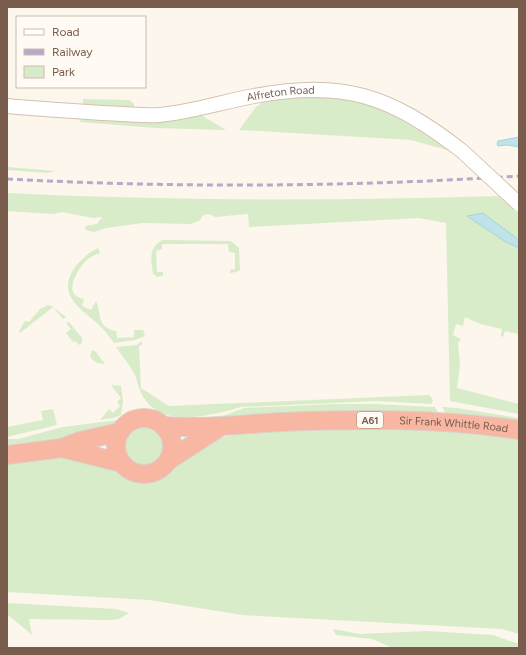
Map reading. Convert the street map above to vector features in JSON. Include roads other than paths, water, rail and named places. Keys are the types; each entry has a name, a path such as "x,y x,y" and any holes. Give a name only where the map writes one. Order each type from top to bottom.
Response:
{"highway":[{"path":"7,455 62,448 80,441 120,432 130,422 140,418 151,419 164,426 172,442 169,460 162,467 149,473 134,472 122,462 62,448"},
{"name":"Sir Frank Whittle Road","path":"164,426 220,427 257,423 399,420 450,422 519,430"},
{"name":"Sir Frank Whittle Road","path":"169,460 220,427"},
{"path":"120,432 117,448 122,462"}],"street":[{"name":"Alfreton Road","path":"7,106 158,115 281,92 306,89 329,90 371,98 404,111 434,130 462,152 519,204"}],"water":[{"path":"519,137 519,147 507,145 498,146 497,144 498,141"},
{"path":"483,213 519,240 519,248 506,242 467,216"}],"railway":[{"path":"7,179 135,184 263,185 455,180 519,176"}]}
